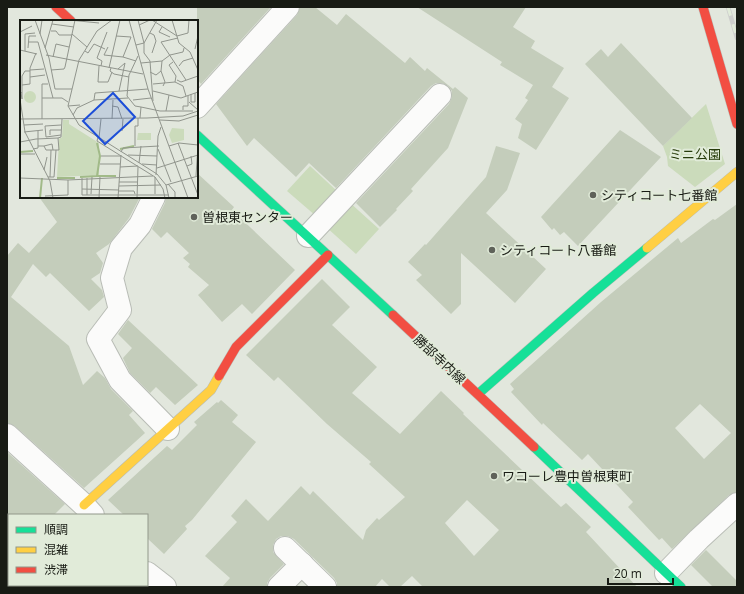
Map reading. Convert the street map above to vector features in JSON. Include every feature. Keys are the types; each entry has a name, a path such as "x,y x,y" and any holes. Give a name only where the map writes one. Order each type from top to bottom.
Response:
{"street":[{"path":"56,7 70,20"},
{"path":"198,106 288,7"},
{"path":"703,7 737,124"},
{"path":"308,236 440,95"},
{"name":"勝部寺内線","path":"199,140 308,236 478,394 673,580"},
{"path":"478,394 593,293 737,172"},
{"path":"154,198 140,225 121,248 112,278 120,310 98,339 120,380 168,429"},
{"path":"7,435 89,510 168,429 211,390 236,347 328,255"},
{"path":"673,580 699,540 737,504"},
{"path":"286,548 325,587"},
{"path":"279,587 302,564"},
{"path":"148,574 165,587"}],"green space":[{"name":"ミニ公園","path":"706,104 725,164 695,187 668,166 667,157 663,146"},
{"path":"310,166 338,192 316,216 287,191"},
{"path":"348,201 379,229 356,254 325,226"}],"building":[{"path":"197,7 271,7 201,84 198,80"},
{"path":"300,7 315,7 337,25 346,14 405,63 410,57 425,71 427,68 453,89 455,87 468,98 448,148 411,189 413,191 396,209 397,210 380,227 356,203 449,104 452,97 452,91 448,86 442,83 436,83 431,86 336,188 309,163 296,177 254,138 247,146 216,104 297,15"},
{"path":"417,7 526,7 513,27 535,41 531,48 564,68 552,87 569,98 536,150 518,138 522,124 515,119 528,100 525,98 533,85 500,65 502,62"},
{"path":"621,43 692,118 663,146 585,64 601,49 608,57"},
{"name":"シティコート七番館","path":"620,130 661,157 578,246 564,232 560,235 554,228 552,230 541,217"},
{"path":"496,146 520,153 507,190 486,213 546,269 515,303 461,253 461,304 451,314 416,280 422,275 408,262 425,244 426,245 486,177"},
{"path":"198,174 234,207 232,210 295,270 252,314 242,304 222,322 198,295 209,285 188,267 190,264 183,258 189,253 167,232 161,238 152,229 165,203 166,198 198,198"},
{"path":"40,198 139,198 129,218 109,244 96,253 103,263 100,273 91,279 102,290 104,297 89,311 50,273 46,277 33,264 11,297 69,346 83,385 97,371 105,378 111,389 133,411 129,415 145,433 84,488 15,426 7,423 7,256 18,243 29,253 57,222"},
{"path":"737,204 737,492 729,495 672,549 662,538 659,540 628,507 633,502 588,454 582,460 543,423 542,425 511,392 514,389 510,384 601,302 678,238 681,243 713,219 715,220","holes":["700,404 731,433 704,459 675,428"]},
{"path":"322,279 350,307 332,325 377,367 352,393 400,434 441,391 464,413 463,414 561,507 566,503 591,527 586,532 637,587 423,587 412,576 400,587 390,587 382,579 375,587 337,587 337,583 334,578 294,539 288,536 281,536 276,539 273,545 273,552 284,564 270,578 267,583 267,587 222,587 230,578 205,556 237,522 231,516 246,499 268,521 301,486 310,495 313,491 363,540 366,530 377,518 379,520 405,497 369,464 371,462 327,424 278,377 274,381 246,355","holes":["467,500 499,530 474,556 445,523"]},
{"path":"128,320 198,385 175,405 156,387 150,393 130,373 123,358 132,348 118,334"},
{"path":"221,400 238,415 232,422 256,442 192,520 185,526 187,529 164,554 148,539 148,514 123,514 108,500 167,446 172,450 197,425 194,422 217,402 218,403"},
{"path":"7,452 65,504 55,514 7,515"},
{"path":"706,550 737,581 737,587 713,587 691,565"}],"railway":[{"path":"728,7 737,38"}],"traffic: fast":[{"path":"198,136 393,315"},
{"path":"478,394 593,293 647,248"},
{"path":"534,447 681,587"}],"traffic: slow":[{"path":"647,248 737,172"},
{"path":"84,505 211,390 219,376"}],"traffic: jam":[{"path":"56,7 70,20"},
{"path":"703,7 737,124"},
{"path":"219,376 236,347 328,255"},
{"path":"393,315 534,447"}],"place":[{"name":"シティコート七番館","path":"593,195"},
{"name":"曽根東センター","path":"194,217"},
{"name":"シティコート八番館","path":"492,250"},
{"name":"ワコーレ豊中曽根東町","path":"494,476"}]}
